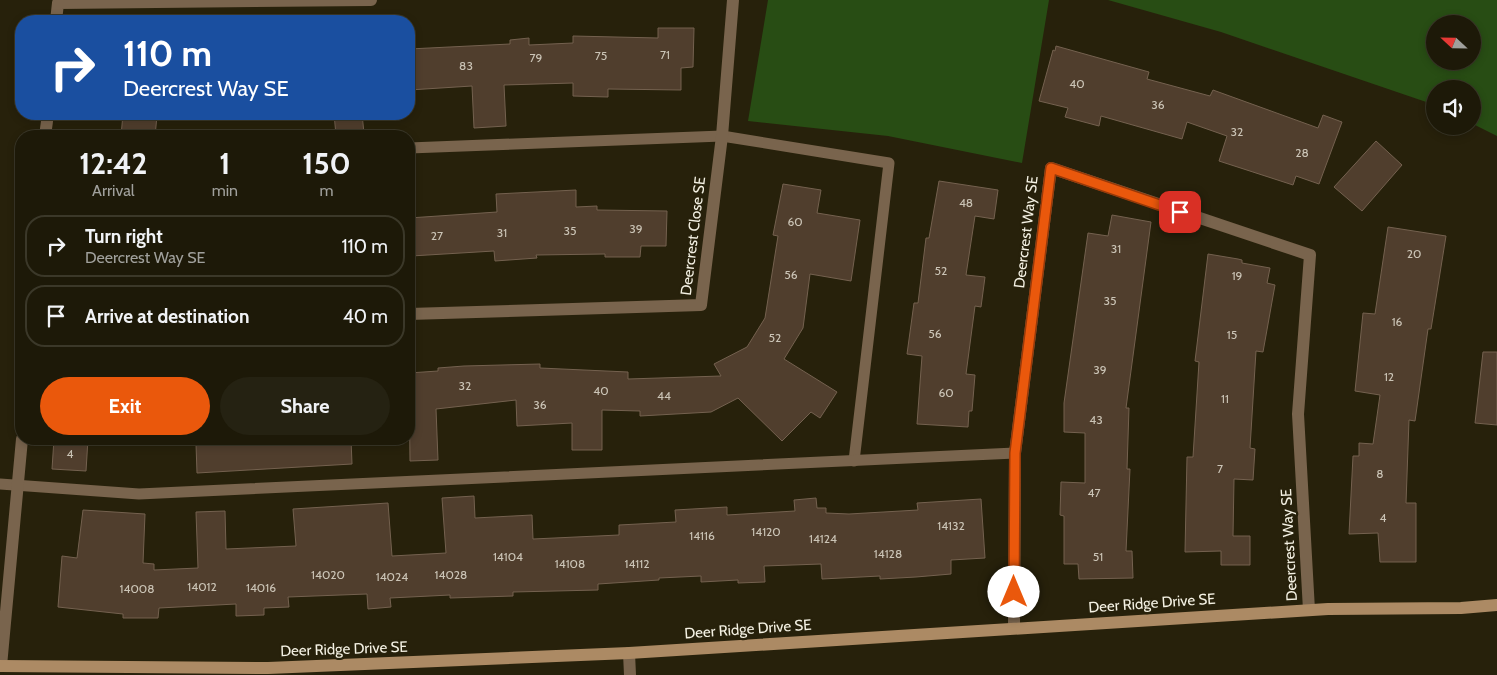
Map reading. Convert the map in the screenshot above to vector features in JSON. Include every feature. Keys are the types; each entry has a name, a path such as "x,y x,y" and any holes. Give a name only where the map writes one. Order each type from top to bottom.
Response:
{"street":[{"path":"57,15 58,3 371,0"},
{"name":"Deercrest Close SE","path":"415,314 701,305 722,136 733,0"},
{"name":"Deercrest Way SE","path":"1014,628 1015,453 1051,168 1310,255 1298,414 1309,610"},
{"path":"1,666 21,445"},
{"name":"Deer Ridge Drive SE","path":"1,666 268,668 628,653 1309,610 1461,608 1497,605"},
{"path":"628,653 630,675"}],"lane":[{"path":"415,148 722,136 889,163 854,461"},
{"path":"0,484 139,494 1015,453"}],"green space":[{"path":"768,0 1049,0 1022,163 888,136 748,121"},
{"path":"1108,0 1497,0 1497,136 1481,128 1481,80 1426,80 1426,102 1221,32"}],"building":[{"path":"658,28 694,28 693,67 681,68 681,90 608,89 608,97 573,96 573,83 504,85 506,126 474,128 472,86 415,90 415,49 510,44 510,40 529,38 529,45 573,43 573,36 658,38"},
{"path":"1056,46 1149,72 1147,79 1210,96 1213,90 1318,128 1323,115 1342,122 1319,184 1296,176 1293,185 1219,161 1227,136 1187,122 1182,139 1101,116 1099,126 1065,117 1068,108 1039,101 1053,50 1055,51"},
{"path":"122,120 157,120 156,130 122,130"},
{"path":"335,120 363,120 364,130 336,130"},
{"path":"1376,141 1402,165 1362,211 1334,187"},
{"path":"939,181 998,190 994,219 975,216 966,275 985,277 981,307 975,306 966,374 975,375 972,411 969,411 968,427 917,424 922,356 907,354 914,303 918,303 926,238 929,238"},
{"path":"783,184 821,190 817,213 860,220 851,281 810,274 803,328 784,359 837,392 820,418 811,412 782,441 738,398 711,412 640,416 640,411 602,410 602,450 572,450 572,423 517,426 516,400 436,409 438,460 410,461 410,445 415,445 415,373 464,366 540,364 540,368 628,372 628,379 721,376 714,364 747,347 765,318 778,236 773,235"},
{"path":"576,190 576,207 597,206 597,210 667,211 666,246 641,246 640,257 605,257 605,254 536,255 537,258 495,261 494,251 415,256 415,218 497,212 496,194"},
{"path":"1112,215 1151,222 1126,408 1129,408 1127,469 1130,469 1126,551 1132,551 1133,578 1079,579 1078,564 1064,564 1064,516 1060,515 1061,482 1085,483 1085,433 1064,432 1064,403 1088,233 1108,236"},
{"path":"1388,227 1446,236 1431,329 1428,329 1415,421 1409,420 1406,503 1416,503 1416,562 1380,562 1378,533 1349,534 1353,456 1359,456 1359,443 1373,444 1380,395 1355,391 1363,313 1375,314"},
{"path":"1208,254 1238,259 1242,260 1242,263 1270,268 1267,283 1275,285 1263,352 1256,351 1250,448 1255,449 1253,480 1234,479 1233,536 1250,536 1250,565 1221,565 1221,551 1185,552 1187,457 1193,457 1199,362 1195,361"},
{"path":"1483,352 1497,352 1497,425 1475,423"},
{"path":"54,445 88,445 86,471 52,469"},
{"path":"196,445 351,445 352,464 197,473"},
{"path":"474,496 475,518 532,515 533,539 619,535 619,525 676,522 675,510 727,507 727,515 795,511 794,500 816,498 817,508 826,508 826,513 849,514 918,510 917,503 981,499 985,558 951,560 951,574 916,577 880,579 880,576 822,579 821,564 764,566 765,582 738,583 738,580 701,582 701,576 659,578 659,580 598,584 598,590 513,592 513,596 450,598 450,595 390,598 391,607 368,609 367,594 288,597 289,607 264,608 264,615 236,616 236,604 159,608 158,618 123,618 123,614 58,607 62,556 77,558 83,510 145,514 143,563 154,564 154,570 198,568 196,512 225,511 226,549 296,546 293,509 388,503 392,556 446,553 442,498"}],"route":[{"path":"1014,592 1015,453 1051,168 1180,212"}]}
